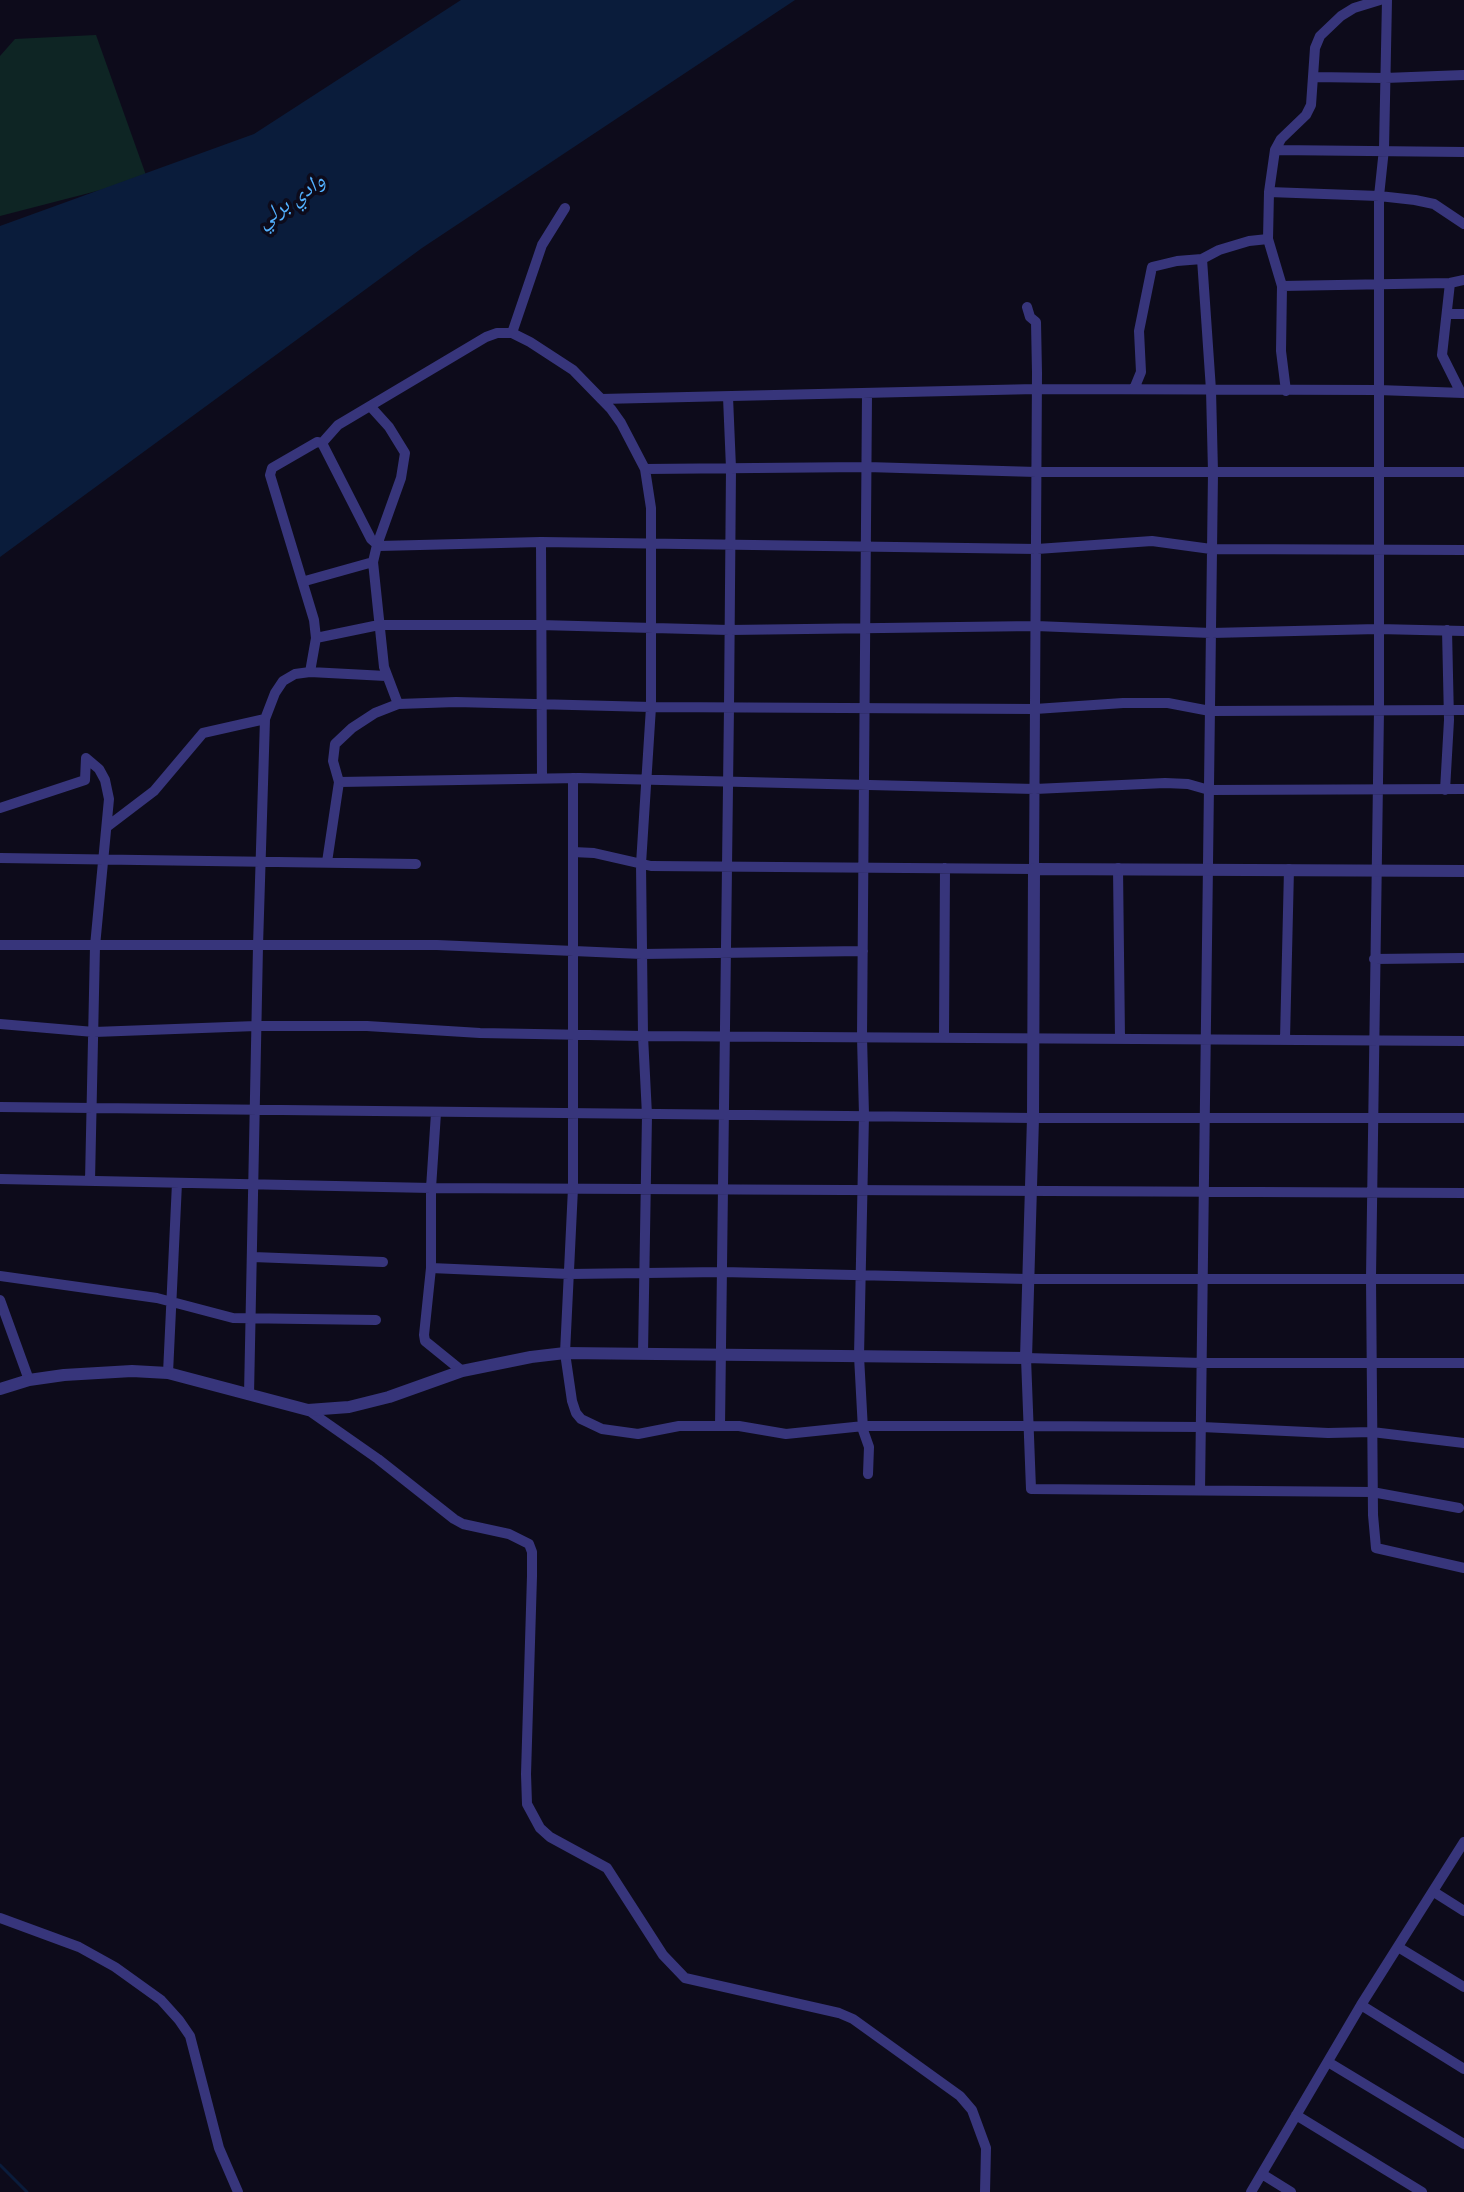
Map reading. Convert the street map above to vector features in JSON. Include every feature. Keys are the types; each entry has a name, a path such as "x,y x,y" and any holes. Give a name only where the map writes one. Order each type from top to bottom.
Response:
{"street":[{"path":"1286,391 1281,351 1282,286 1268,239 1269,192 1275,150 1281,139 1306,115 1312,97 1315,48 1320,36 1354,8 1380,0"},
{"path":"1387,0 1384,149 1379,196 1379,710 1373,1040 1372,1492 1376,1548 1464,1568"},
{"path":"1313,77 1464,75"},
{"path":"1275,150 1464,152"},
{"path":"1269,192 1379,196 1434,204 1464,224"},
{"path":"512,333 542,245 565,208"},
{"path":"1134,389 1141,372 1139,331 1152,267 1202,259 1219,250 1268,239"},
{"path":"1200,1490 1213,472 1202,259"},
{"path":"1282,286 1450,283 1464,280"},
{"path":"601,399 1036,389 1462,393 1442,355 1449,314 1450,283"},
{"path":"1027,307 1030,317 1036,322 1037,549 1033,1118 1026,1358 1031,1489 1372,1492 1459,1508"},
{"path":"1449,314 1464,314"},
{"path":"322,443 338,425 486,337 512,333 573,370 621,423 645,469 651,498 652,544 651,707 641,864 647,1115 643,1353"},
{"path":"867,395 864,1115 859,1356 863,1430 869,1447 868,1474"},
{"path":"720,1426 731,468 728,397"},
{"path":"370,406 389,427 405,453 401,478 373,562 386,676 398,704"},
{"path":"322,443 377,545"},
{"path":"310,672 316,638 305,581 270,472 305,448 322,443"},
{"path":"645,469 867,467 1036,472 1464,472"},
{"path":"377,545 541,542 1037,549 1152,541 1211,549 1464,550"},
{"path":"541,542 542,777"},
{"path":"305,581 373,562"},
{"path":"316,638 379,625 729,630 1036,626 1211,633 1378,629 1464,631"},
{"path":"1445,790 1449,710 1447,630"},
{"path":"249,1395 265,719 283,681 295,674 386,676"},
{"path":"327,862 339,782 333,761 335,744 375,713 398,704 456,702 651,707 1035,709 1153,703 1210,711 1464,710"},
{"path":"108,826 154,791 203,733 265,719"},
{"path":"0,808 85,780 86,758 99,769 105,780 109,799 108,826 95,946 90,1181"},
{"path":"339,782 542,777 1035,789 1165,783 1188,784 1209,790 1464,789"},
{"path":"573,778 573,1188 565,1353 576,1413 586,1422 602,1429 638,1434 679,1426 739,1426 786,1434 864,1426 1202,1427 1372,1432 1464,1443"},
{"path":"573,852 594,853 641,864 726,867 1464,871"},
{"path":"0,858 416,864"},
{"path":"944,1037 945,868"},
{"path":"1118,868 1120,1039"},
{"path":"1285,1039 1289,869"},
{"path":"0,945 437,945 642,954 863,951"},
{"path":"1374,959 1464,958"},
{"path":"0,1024 94,1032 256,1026 367,1026 480,1033 643,1036 1464,1041"},
{"path":"0,1107 1033,1118 1464,1118"},
{"path":"436,1113 431,1188 431,1268 425,1341 462,1371"},
{"path":"0,1179 431,1188 1464,1193"},
{"path":"168,1373 177,1183"},
{"path":"253,1257 383,1262"},
{"path":"431,1268 569,1274 722,1272 1027,1279 1464,1279"},
{"path":"0,1276 172,1302 211,1314 252,1318 376,1320"},
{"path":"0,1300 29,1380"},
{"path":"0,1389 29,1380 64,1375 132,1371 168,1373 308,1410 349,1407 389,1397 462,1371 521,1358 565,1353 1202,1363 1464,1363"},
{"path":"308,1410 378,1459 454,1519 463,1524 509,1534 529,1544 532,1576 527,1804 540,1828 550,1837 607,1868 663,1955 685,1978 839,2013 853,2019 960,2096 972,2110 986,2148 985,2192"},
{"path":"1251,2192 1361,2005 1464,1842"},
{"path":"1434,1892 1464,1911"},
{"path":"0,1918 79,1947 115,1967 161,2000 179,2020 190,2036 219,2148 238,2192"},
{"path":"1398,1947 1464,1987"},
{"path":"1361,2005 1464,2069"},
{"path":"1328,2062 1464,2144"},
{"path":"1296,2115 1422,2192"},
{"path":"1262,2174 1291,2192"}],"green space":[{"path":"96,35 147,178 0,216 0,56 15,39"}],"water":[{"name":"وادي برلي","path":"461,0 795,0 422,248 0,557 0,226 254,134"}],"waterway":[{"path":"0,2165 27,2192"}]}
